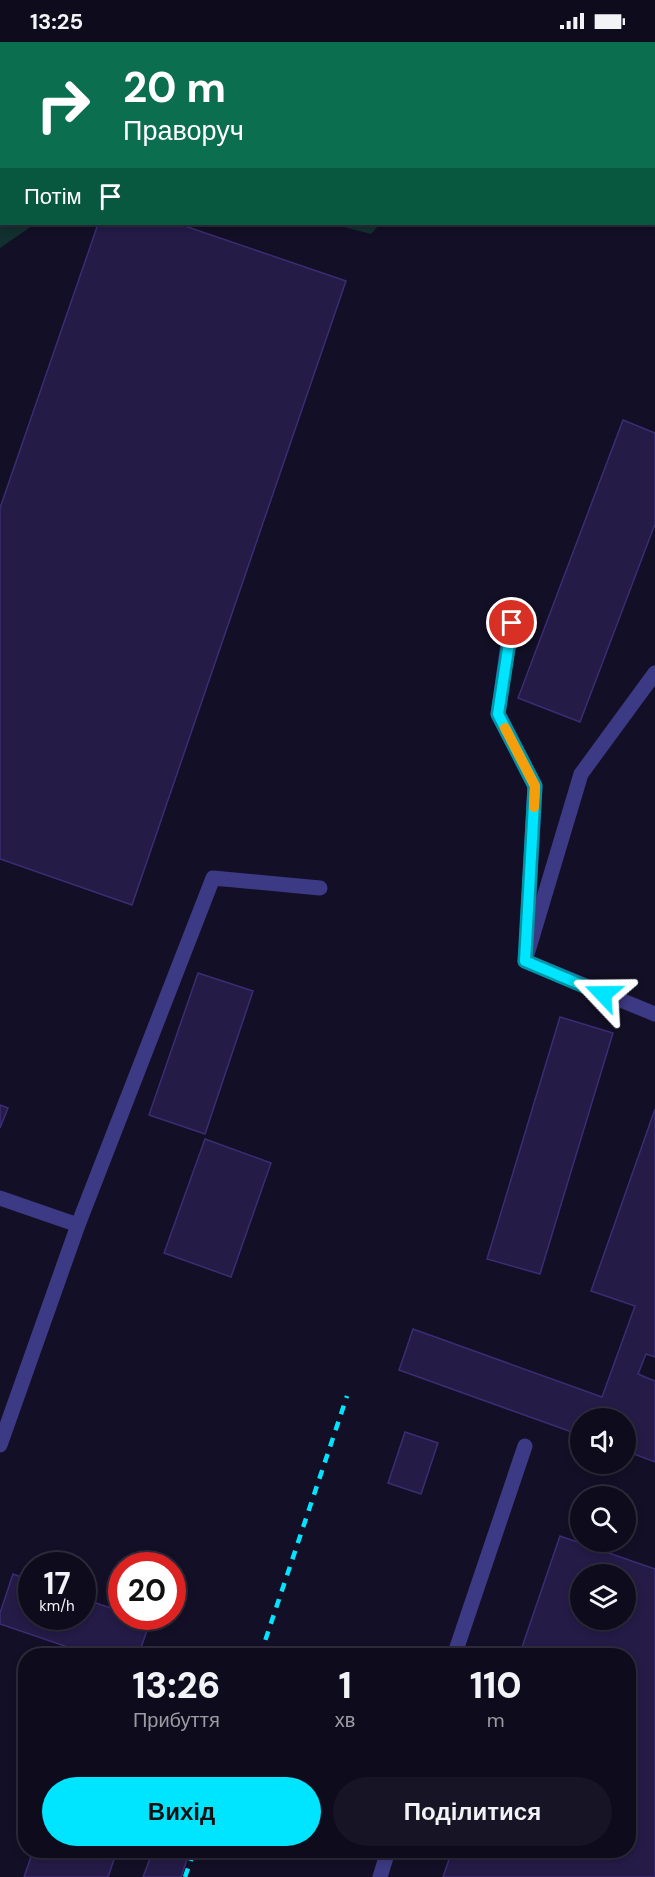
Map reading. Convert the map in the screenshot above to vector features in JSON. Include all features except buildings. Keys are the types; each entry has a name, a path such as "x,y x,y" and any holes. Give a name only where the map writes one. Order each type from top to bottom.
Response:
{"street":[{"path":"512,623 498,714 535,786 525,961"},
{"path":"525,961 581,774 655,673"},
{"path":"0,1445 78,1225 213,878 320,888"},
{"path":"525,961 655,1014"},
{"path":"0,1198 78,1225"},
{"path":"457,1648 525,1446"},
{"path":"380,1877 386,1858"}],"green space":[{"path":"0,225 34,225 0,248"},
{"path":"336,225 379,225 371,234"}],"railway":[{"path":"263,1648 347,1396"},
{"path":"185,1877 192,1858"}],"slow traffic":[{"path":"505,728 535,786 534,807"}],"route":[{"path":"512,623 498,714 535,786 525,961 603,994"}]}
